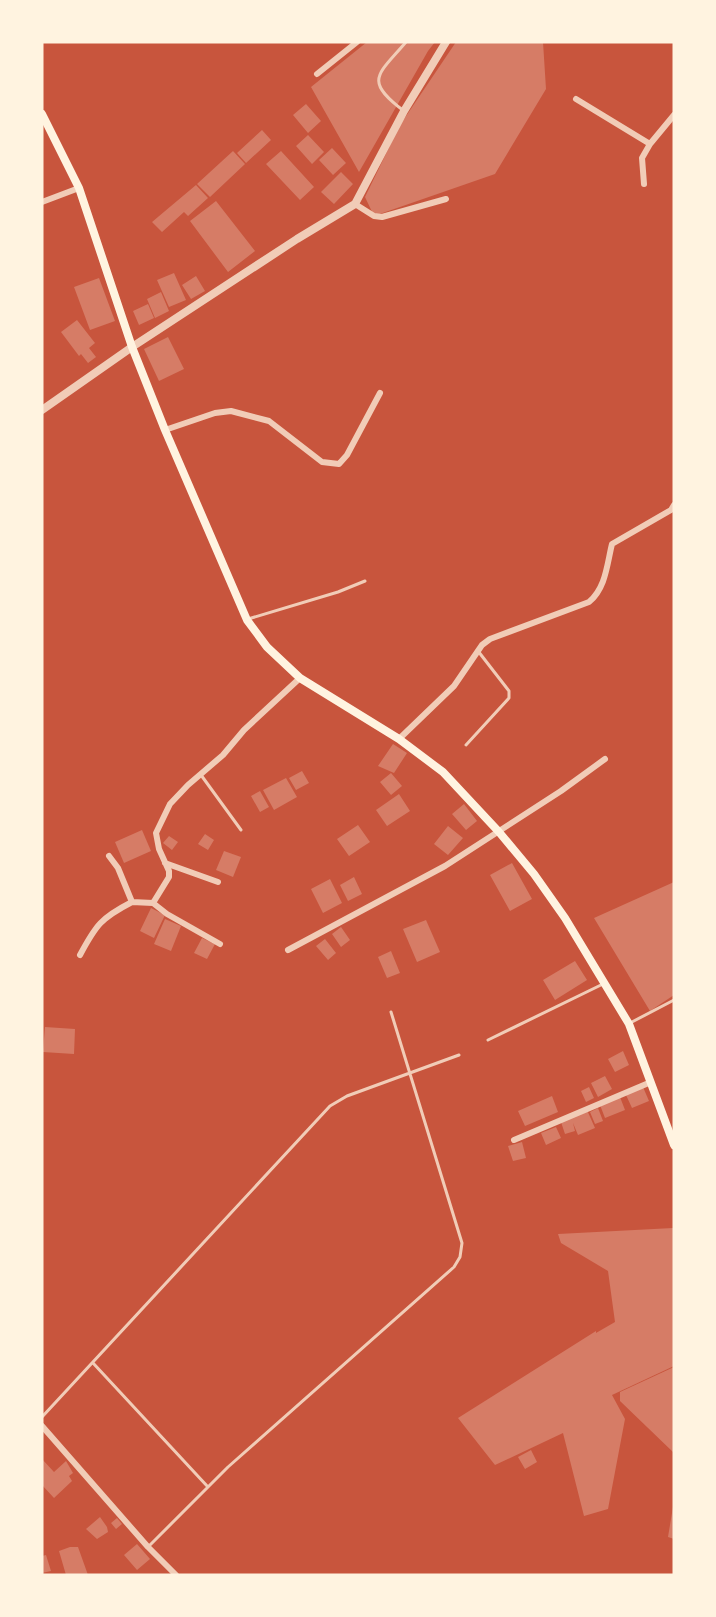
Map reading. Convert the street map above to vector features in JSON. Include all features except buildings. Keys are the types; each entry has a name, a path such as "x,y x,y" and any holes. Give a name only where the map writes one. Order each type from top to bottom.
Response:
{"main road":[{"path":"42,114 79,188 132,347 246,620 267,647 300,678 399,739 443,772 499,832 565,918 629,1024 674,1145"}],"street":[{"path":"316,74 357,42"},
{"path":"42,410 132,347 297,239 355,204 404,111 446,42"},
{"path":"576,99 650,144"},
{"path":"644,184 642,158 650,144 674,115"},
{"path":"42,202 79,188"},
{"path":"355,204 374,216 382,217 446,199"},
{"path":"165,430 215,413 231,411 269,421 322,462 339,464 347,455 380,393"},
{"path":"399,739 454,686 478,651 490,639 589,602 595,597 602,585 612,544 671,510 674,505"},
{"path":"153,903 169,877 156,833 170,804 300,678"},
{"path":"288,950 445,866 605,759"},
{"path":"109,856 118,868 132,902"},
{"path":"165,863 218,882"},
{"path":"80,955 93,931 103,919 132,902 153,903 167,914 220,944"},
{"path":"514,1140 594,1104 651,1082"},
{"path":"42,1426 148,1547 176,1575"}],"lane":[{"path":"404,111 381,91 377,83 379,74 406,42"},
{"path":"246,620 338,592 365,581"},
{"path":"466,745 509,698 509,691 478,651"},
{"path":"201,775 241,830"},
{"path":"488,1040 604,983"},
{"path":"629,1024 674,1000"},
{"path":"148,1547 237,1460 454,1267 460,1257 462,1243 391,1012"},
{"path":"42,1417 330,1106 347,1096 459,1055"},
{"path":"93,1363 208,1487"}]}
